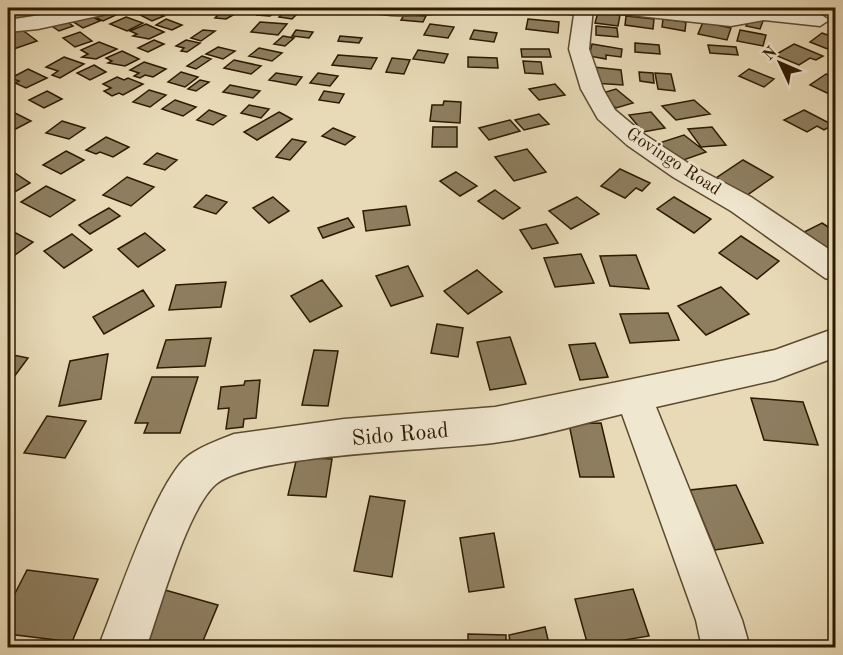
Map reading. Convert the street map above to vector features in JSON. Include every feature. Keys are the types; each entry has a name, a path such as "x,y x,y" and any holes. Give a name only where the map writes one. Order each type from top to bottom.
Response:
{"street":[{"path":"8,26 110,8"},
{"path":"372,8 402,10 440,8"},
{"name":"Govingo Road","path":"584,8 579,49 592,89 606,114 636,140 682,171 741,204 836,270"},
{"path":"612,8 691,18 730,20 753,15 828,22"},
{"path":"805,8 828,22"},
{"name":"Sido Road","path":"122,648 180,496 202,470 234,453 344,437 495,425 775,365 836,342"},
{"path":"634,396 719,620 726,648"}],"building":[{"path":"263,8 278,8 270,16 257,15"},
{"path":"288,8 303,8 292,19 279,17"},
{"path":"509,8 536,8 537,11 510,12"},
{"path":"552,8 575,9 575,15 551,13"},
{"path":"665,8 698,8 695,14"},
{"path":"703,8 725,11 721,18 700,14"},
{"path":"224,9 234,10 231,12 237,13 226,19 215,18"},
{"path":"109,10 118,14 103,21 93,16"},
{"path":"150,10 164,16 152,21 138,14"},
{"path":"598,12 620,15 618,26 595,23"},
{"path":"32,13 28,19 8,20 8,15"},
{"path":"88,14 100,21 83,28 72,21"},
{"path":"404,15 426,16 423,22 401,20"},
{"path":"626,16 654,19 653,29 625,25"},
{"path":"126,17 143,23 127,31 110,24"},
{"path":"749,18 763,21 760,29 746,26"},
{"path":"166,19 182,25 172,30 156,25"},
{"path":"528,19 559,22 558,33 526,29"},
{"path":"663,19 686,22 685,31 662,27"},
{"path":"65,20 73,26 59,31 50,25"},
{"path":"260,22 287,24 278,35 251,32"},
{"path":"703,22 731,28 727,40 698,34"},
{"path":"146,24 164,32 149,39 133,36 137,34 130,31"},
{"path":"430,24 454,27 448,38 424,35"},
{"path":"596,26 617,28 618,37 596,35"},
{"path":"21,29 37,41 8,51 8,34"},
{"path":"203,30 215,31 201,41 191,38"},
{"path":"296,30 313,32 309,38 292,36"},
{"path":"474,30 497,33 494,42 470,39"},
{"path":"740,30 766,35 763,46 737,41"},
{"path":"80,32 92,41 75,47 63,38"},
{"path":"822,33 836,38 833,43 836,46 830,50 810,42"},
{"path":"283,36 294,38 285,46 274,44"},
{"path":"340,36 362,38 359,43 338,41"},
{"path":"154,40 164,44 148,52 138,48"},
{"path":"186,40 200,43 187,52 181,51 184,48 176,46"},
{"path":"99,42 117,49 96,59 82,57 88,54 81,50"},
{"path":"635,43 659,45 660,54 635,52"},
{"path":"592,44 622,49 621,57 606,55 606,59 589,56"},
{"path":"794,44 823,56 816,60 810,58 799,65 775,55"},
{"path":"708,45 736,47 738,55 710,53"},
{"path":"218,47 235,51 223,59 206,54"},
{"path":"259,48 282,53 272,61 249,56"},
{"path":"521,49 549,49 551,57 522,57"},
{"path":"418,50 448,54 444,63 413,59"},
{"path":"122,51 139,59 125,66 108,63 112,61 106,58"},
{"path":"338,55 377,58 371,69 332,65"},
{"path":"202,56 211,59 196,69 187,66"},
{"path":"64,57 84,64 60,78 52,75 58,71 46,67"},
{"path":"468,57 497,58 498,68 468,67"},
{"path":"392,58 410,60 404,74 386,72"},
{"path":"234,60 261,66 251,74 224,68"},
{"path":"523,61 541,62 543,74 525,73"},
{"path":"144,62 166,69 153,77 134,76 139,73 130,70"},
{"path":"94,65 106,72 90,80 77,73"},
{"path":"593,67 621,70 623,85 593,83"},
{"path":"28,69 47,78 26,88 15,83 19,81 11,78"},
{"path":"749,69 774,79 764,87 739,76"},
{"path":"181,72 198,77 185,87 168,82"},
{"path":"639,72 653,73 654,83 640,81"},
{"path":"276,73 302,77 296,85 269,80"},
{"path":"318,73 338,76 330,86 310,83"},
{"path":"655,73 671,74 675,91 658,89"},
{"path":"826,74 836,78 836,90 829,94 810,85"},
{"path":"117,77 124,80 128,78 143,84 123,95 119,93 112,96 104,91 111,88 103,84"},
{"path":"200,80 209,82 196,91 188,89"},
{"path":"555,84 565,95 539,100 529,89"},
{"path":"230,85 260,91 253,98 223,92"},
{"path":"616,89 633,103 616,108 599,94"},
{"path":"149,90 166,95 150,107 133,102"},
{"path":"47,91 62,99 44,108 29,100"},
{"path":"324,91 344,94 339,103 319,100"},
{"path":"175,100 196,107 183,116 162,109"},
{"path":"694,100 710,114 676,120 662,106"},
{"path":"444,101 461,102 460,123 430,121 432,105 443,105"},
{"path":"249,105 269,109 261,118 241,113"},
{"path":"209,110 226,116 213,125 197,120"},
{"path":"804,110 833,125 824,130 817,126 807,132 784,120"},
{"path":"11,111 31,121 12,131 8,129 8,112"},
{"path":"279,112 292,119 257,140 244,132"},
{"path":"651,112 665,128 643,132 629,115"},
{"path":"539,114 549,124 524,130 515,120"},
{"path":"510,120 520,131 489,140 479,128"},
{"path":"62,121 85,128 69,139 46,133"},
{"path":"433,127 457,127 457,147 432,147"},
{"path":"712,127 726,145 701,147 688,129"},
{"path":"333,128 355,137 345,145 322,136"},
{"path":"684,135 706,152 675,163 653,145"},
{"path":"106,137 129,147 113,157 86,150"},
{"path":"292,139 306,142 290,160 276,157"},
{"path":"527,149 546,172 514,181 495,157"},
{"path":"66,151 84,160 61,174 43,165"},
{"path":"157,153 177,160 165,170 144,164"},
{"path":"743,160 773,177 743,198 713,180"},
{"path":"620,169 650,183 642,191 636,188 625,198 601,186"},
{"path":"12,171 30,183 8,196 8,174"},
{"path":"456,172 477,186 460,196 440,181"},
{"path":"127,177 154,187 131,206 103,195"},
{"path":"46,186 75,200 50,217 21,202"},
{"path":"495,190 520,208 503,219 478,201"},
{"path":"206,195 227,202 216,214 194,207"},
{"path":"273,197 289,211 269,223 253,208"},
{"path":"577,197 599,214 571,229 549,211"},
{"path":"674,197 711,219 694,233 657,209"},
{"path":"406,206 410,225 366,231 363,211"},
{"path":"109,208 120,216 90,234 79,225"},
{"path":"348,218 354,227 323,238 318,228"},
{"path":"822,223 836,232 836,260 800,234"},
{"path":"546,224 558,243 532,249 520,230"},
{"path":"8,231 33,242 8,260"},
{"path":"145,233 165,250 138,267 118,249"},
{"path":"72,234 92,250 64,268 44,251"},
{"path":"741,236 779,261 757,279 719,253"},
{"path":"581,254 594,283 555,287 544,258"},
{"path":"636,255 649,289 610,286 600,256"},
{"path":"408,266 423,296 391,306 376,276"},
{"path":"477,270 502,292 468,314 444,291"},
{"path":"322,280 342,306 310,322 291,296"},
{"path":"226,282 221,307 169,310 176,285"},
{"path":"721,287 749,314 706,335 678,306"},
{"path":"143,290 154,306 104,334 93,317"},
{"path":"668,313 679,340 630,343 620,314"},
{"path":"437,324 463,328 458,357 431,353"},
{"path":"510,337 526,384 490,390 477,342"},
{"path":"211,338 205,366 157,368 166,340"},
{"path":"595,343 608,377 580,380 569,345"},
{"path":"314,350 338,351 328,406 302,405"},
{"path":"8,354 28,358 8,385"},
{"path":"108,354 101,399 59,406 70,361"},
{"path":"152,377 198,377 180,433 144,433 148,423 135,423"},
{"path":"260,380 256,418 244,419 243,427 226,429 229,408 218,409 221,387 244,385 245,381"},
{"path":"751,398 803,402 818,445 764,440"},
{"path":"47,416 86,421 65,458 24,453"},
{"path":"601,423 614,477 580,477 569,424"},
{"path":"297,457 332,459 326,497 288,495"},
{"path":"736,485 763,543 715,550 690,490"},
{"path":"370,496 405,501 392,577 354,571"},
{"path":"494,533 504,587 469,592 460,538"},
{"path":"27,570 98,579 72,642 8,634 8,607"},
{"path":"633,589 649,636 588,646 575,599"},
{"path":"165,590 218,605 200,648 137,648"},
{"path":"545,627 550,648 511,648 509,635"},
{"path":"468,634 506,635 506,648 468,648"}]}
